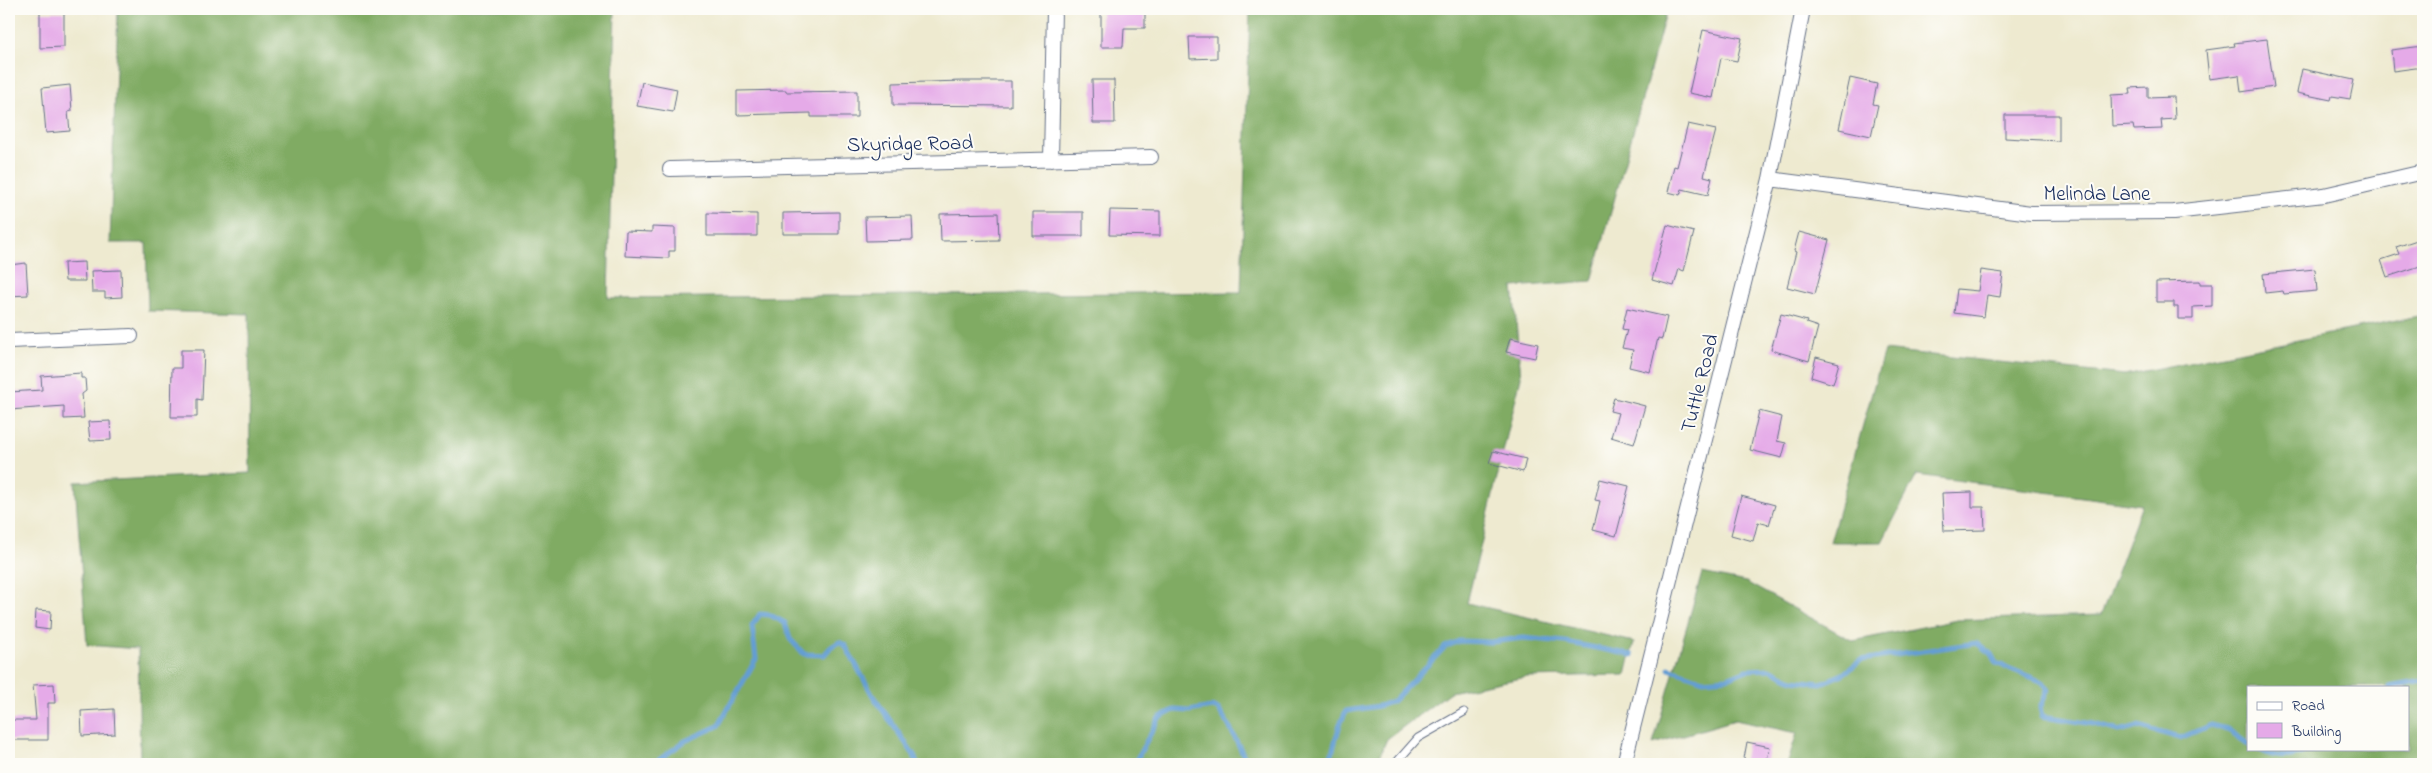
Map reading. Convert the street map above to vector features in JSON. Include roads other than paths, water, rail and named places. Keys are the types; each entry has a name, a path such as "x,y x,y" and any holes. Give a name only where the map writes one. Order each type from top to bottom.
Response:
{"street":[{"path":"1051,160 1054,9"},
{"name":"Tuttle Road","path":"1624,764 1770,179 1803,9"},
{"name":"Skyridge Road","path":"670,169 1151,157"},
{"name":"Melinda Lane","path":"1770,179 2031,213 2174,212 2324,195 2423,172"},
{"path":"9,341 131,336"}],"lane":[{"path":"1395,764 1418,738 1464,712"}],"waterway":[{"path":"653,764 685,741 718,726 756,659 752,626 760,614 770,615 785,623 790,639 804,654 824,655 839,642 845,645 873,696 914,755 917,764"},
{"path":"1329,764 1340,724 1346,711 1379,706 1393,701 1445,647 1459,641 1491,642 1523,638 1565,642 1632,655"},
{"path":"1669,668 1703,680 1727,678 1747,670 1770,669 1793,680 1821,683 1843,674 1861,660 1977,643 1991,654 1996,663 2043,682 2048,689 2040,708 2042,716 2094,724 2119,731 2138,726 2180,738 2211,725 2227,729 2247,743"},
{"path":"2396,686 2423,681"},
{"path":"1134,764 1159,718 1174,710 1189,711 1212,707 1218,709 1228,724 1248,764"},
{"path":"2260,750 2277,756 2297,755 2308,750"}]}
